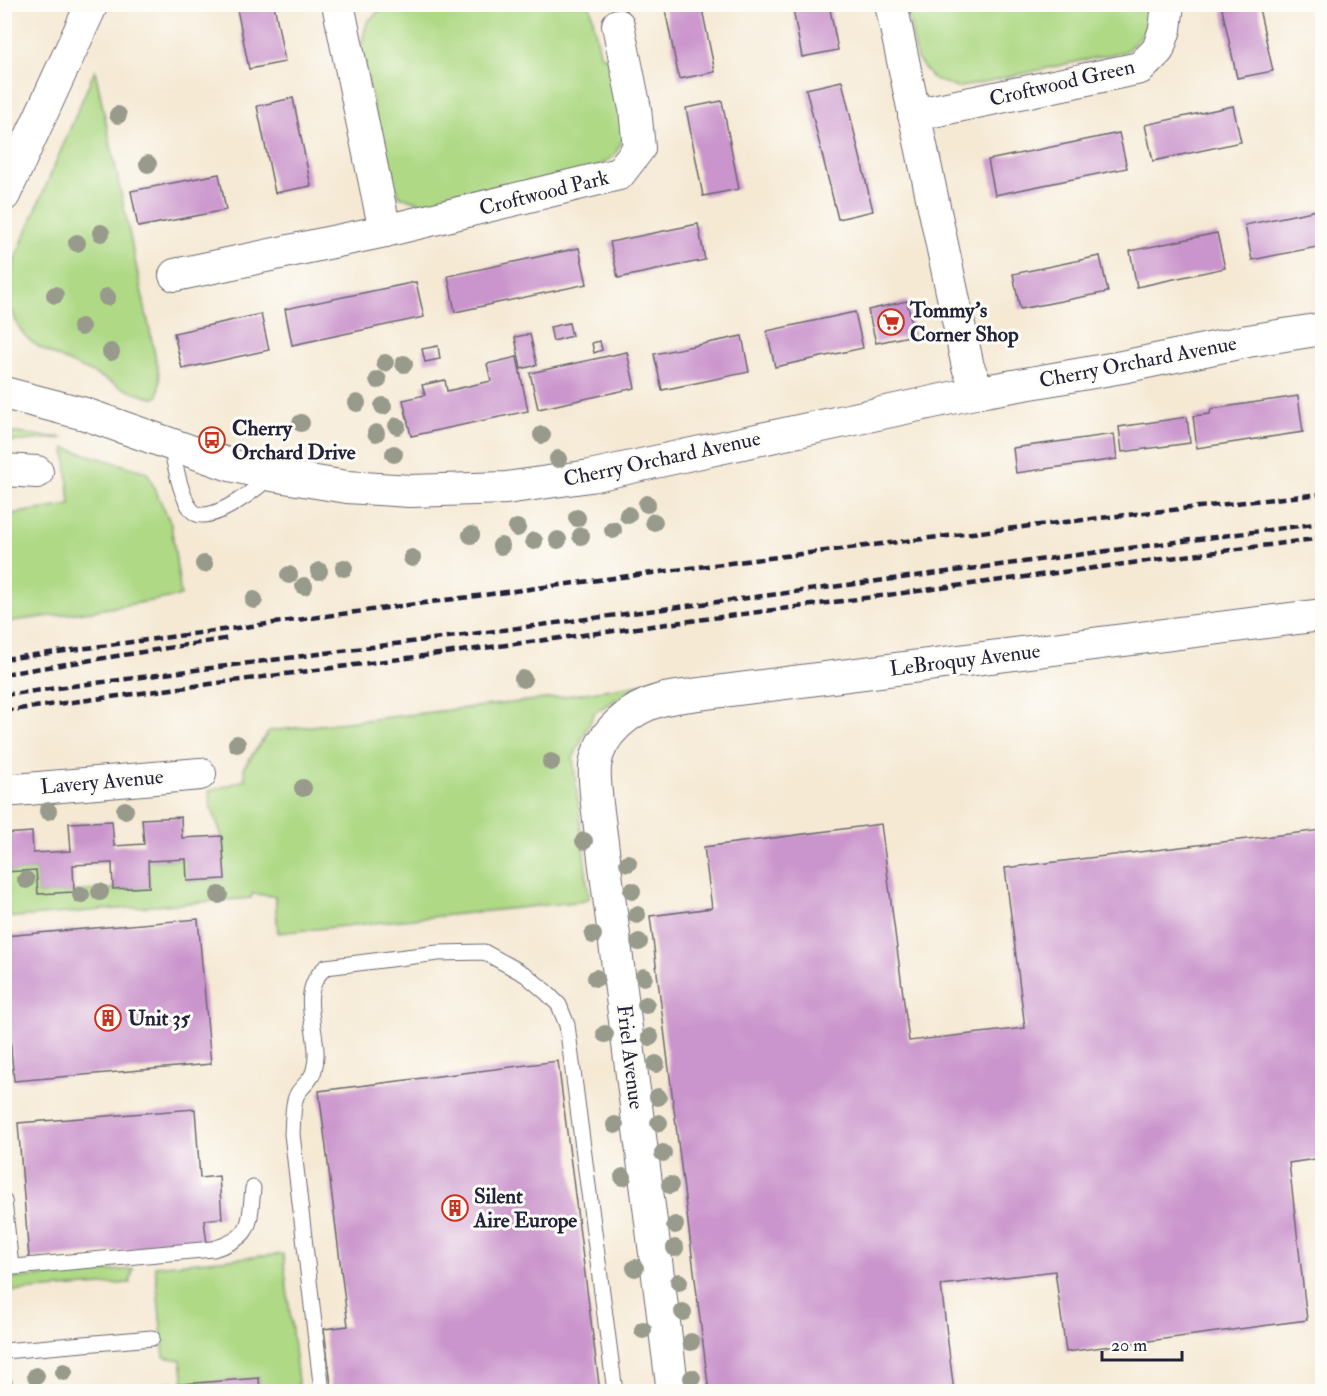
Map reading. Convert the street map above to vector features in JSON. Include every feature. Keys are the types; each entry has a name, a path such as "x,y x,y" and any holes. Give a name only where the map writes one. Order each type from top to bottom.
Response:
{"street":[{"path":"4,195 92,4"},
{"path":"338,4 385,231"},
{"path":"891,4 968,367 979,392"},
{"name":"Croftwood Green","path":"914,115 1140,68 1158,50 1165,29 1168,4"},
{"name":"Croftwood Park","path":"175,275 385,231 619,174 639,148 635,109 618,25"},
{"name":"Cherry Orchard Avenue","path":"4,393 85,414 230,465 272,475 348,487 410,491 506,489 544,484 979,392 1122,367 1248,340 1323,329"},
{"path":"4,470 37,472"},
{"name":"LeBroquy Avenue","path":"614,726 635,711 660,700 1323,615"},
{"name":"Friel Avenue","path":"614,726 602,745 595,765 597,804 673,1392"},
{"name":"Lavery Avenue","path":"4,791 200,774"}],"lane":[{"path":"171,443 175,469 187,501 192,511 198,514 204,515 225,508 255,491 272,475"},
{"path":"322,1392 292,1134 296,1094 308,1082 315,1070 316,1058 311,1017 313,983 318,974 327,967 438,953 484,952 526,975 546,992 559,1005 567,1025 615,1392"},
{"path":"4,1201 8,1267 213,1250 241,1238 249,1226 253,1188"},
{"path":"4,1351 152,1338"},
{"path":"4,1383 5,1392"}],"green space":[{"path":"1151,4 1149,25 1126,51 957,88 932,78 917,59 906,5"},
{"path":"386,5 590,5 600,54 608,59 626,134 614,156 596,168 428,205 400,196 386,172 361,46 367,22"},
{"path":"95,70 160,379 158,396 155,398 124,389 39,347 24,335 13,313 11,277 17,254"},
{"path":"5,432 63,438 5,442"},
{"path":"65,448 147,472 171,524 181,596 5,622 5,515 70,505"},
{"path":"641,684 595,712 573,758 589,898 584,901 278,933 275,896 252,894 251,898 5,918 4,872 36,870 38,894 149,887 148,861 186,859 188,881 224,879 222,836 211,808 209,791 245,780 244,767 269,731 554,698"},
{"path":"283,1254 299,1391 260,1391 259,1378 184,1384 181,1360 164,1357 155,1266"},
{"path":"133,1269 130,1283 5,1292 5,1279"}],"building":[{"path":"236,4 274,4 285,62 249,69"},
{"path":"664,4 701,4 715,72 679,79"},
{"path":"792,4 829,4 838,50 802,57"},
{"path":"1221,4 1258,4 1273,71 1237,78"},
{"path":"842,81 873,211 838,219 806,89"},
{"path":"293,98 311,186 275,193 257,106"},
{"path":"722,101 739,189 703,196 686,108"},
{"path":"1233,106 1241,142 1153,161 1145,125"},
{"path":"1119,133 1127,168 995,195 988,160"},
{"path":"219,174 226,210 138,227 131,191"},
{"path":"1322,209 1322,246 1252,260 1245,225"},
{"path":"698,224 705,260 618,278 610,242"},
{"path":"1217,233 1225,268 1137,287 1130,251"},
{"path":"579,248 587,284 455,312 448,276"},
{"path":"1100,256 1108,292 1020,309 1013,274"},
{"path":"416,282 424,317 292,345 285,309"},
{"name":"Tommy's Corner Shop","path":"907,301 914,335 876,343 868,310"},
{"path":"855,312 863,348 775,367 767,331"},
{"path":"261,314 269,350 182,369 174,333"},
{"path":"569,323 572,336 553,341 550,327"},
{"path":"530,334 537,365 521,369 515,337"},
{"path":"742,336 749,372 662,390 654,354"},
{"path":"600,341 602,350 594,353 592,343"},
{"path":"438,346 440,359 425,362 422,349"},
{"path":"627,352 635,388 538,409 530,373"},
{"path":"517,357 528,411 411,436 403,400 425,395 422,385 445,380 447,391 491,381 487,364"},
{"path":"1298,396 1303,432 1197,448 1193,416 1210,414 1211,409"},
{"path":"1187,417 1190,443 1122,452 1119,427"},
{"path":"1114,434 1117,459 1016,473 1013,448"},
{"path":"181,817 182,838 222,836 225,879 187,881 186,859 148,861 149,887 113,889 112,863 73,865 74,892 38,894 36,870 4,872 4,834 32,832 33,853 71,851 69,823 112,821 114,846 144,844 142,819"},
{"path":"881,824 909,1041 1025,1028 1005,868 1322,830 1322,1158 1289,1163 1307,1320 1066,1352 1055,1271 941,1285 954,1392 709,1392 650,916 712,908 704,847"},
{"name":"Unit 35","path":"198,919 211,1064 14,1081 4,972 4,936"},
{"name":"Silent Aire Europe","path":"558,1061 600,1392 332,1392 324,1329 348,1326 319,1091"},
{"path":"195,1109 200,1178 219,1176 222,1218 204,1220 207,1244 29,1258 18,1123"},
{"path":"259,1378 260,1392 105,1392 105,1390"}],"railway":[{"path":"4,659 827,551 1322,494"},
{"path":"4,695 1322,523"},
{"path":"4,711 1322,538"},
{"path":"4,674 230,638"}],"place":[{"name":"Tommy's Corner Shop","path":"891,322"},
{"name":"Cherry Orchard Drive","path":"212,440"},
{"name":"Unit 35","path":"108,1018"},
{"name":"Silent Aire Europe","path":"455,1208"}]}
